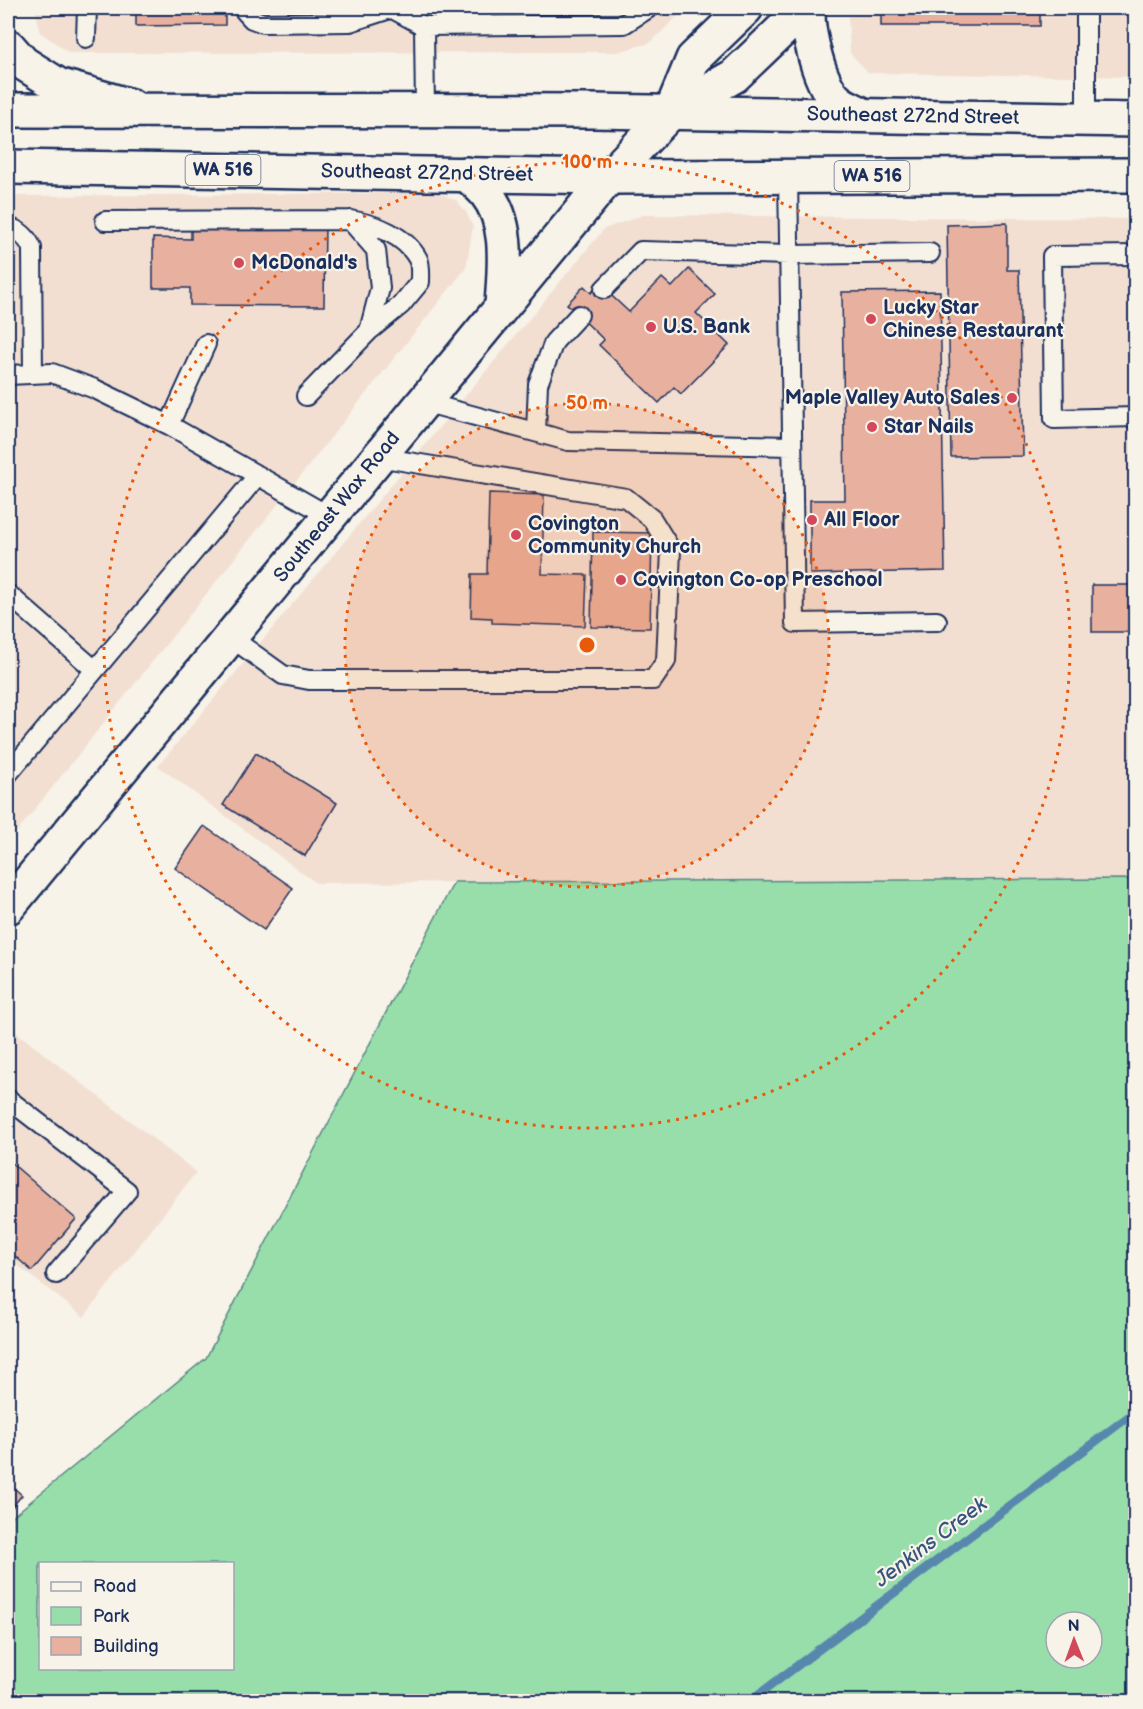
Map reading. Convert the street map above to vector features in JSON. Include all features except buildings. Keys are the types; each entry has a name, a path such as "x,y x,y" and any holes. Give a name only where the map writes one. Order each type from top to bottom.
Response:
{"main road":[{"name":"Southeast Wax Road","path":"671,112 693,59 746,8"},
{"name":"Southeast Wax Road","path":"10,898 230,637 609,177 671,112 734,76 806,8"},
{"path":"806,8 815,54 825,83 836,100 863,115"},
{"path":"8,46 22,63 58,85 147,111"},
{"name":"Southeast 272nd Street","path":"8,110 671,112 1136,120"},
{"name":"Southeast 272nd Street","path":"8,167 609,177 1136,175"},
{"path":"466,174 488,195 497,213 505,256 502,306"}],"lane":[{"path":"86,39 87,8"},
{"path":"242,8 252,20 263,23 350,22 392,8 424,26 624,24 649,8"},
{"path":"424,26 488,8"},
{"path":"1086,8 1086,119"},
{"path":"424,26 425,111"},
{"path":"788,176 795,623 937,621"},
{"path":"350,220 376,250 380,288 369,331"},
{"path":"105,221 350,220 365,222 400,238 419,260 420,282 401,305 369,331 306,396"},
{"path":"8,227 22,234 32,248 33,374"},
{"path":"604,289 641,251 789,255 930,253"},
{"path":"1136,255 1052,256 1054,419 1136,417"},
{"path":"536,432 538,384 554,342 579,315"},
{"path":"169,425 206,344"},
{"path":"8,375 52,374 95,389 169,425 329,516"},
{"path":"423,402 568,441 792,446"},
{"path":"230,637 284,675 309,680 653,680 666,661 671,550 652,519 626,498 378,457"},
{"path":"8,774 258,475"},
{"path":"8,594 95,670"},
{"path":"8,1098 127,1191 56,1274"}],"shaded area":[{"path":"35,8 686,8 650,43 616,52 69,53 40,32"},
{"path":"852,8 1135,8 1135,77 869,73 850,53 848,16"},
{"path":"427,193 444,195 457,201 466,212 473,227 466,268 8,843 8,196"},
{"path":"643,215 1135,219 1135,879 316,883 158,766 604,229"},
{"path":"8,1026 196,1172 84,1317 8,1258"}],"green space":[{"path":"1135,879 1135,1701 8,1701 8,1520 206,1358 454,882"}],"waterway":[{"name":"Jenkins Creek","path":"749,1702 1136,1411"}],"place":[{"name":"McDonald's","path":"239,263"},
{"name":"Lucky Star Chinese Restaurant","path":"871,319"},
{"name":"U.S. Bank","path":"651,327"},
{"name":"Maple Valley Auto Sales","path":"1012,398"},
{"name":"Star Nails","path":"872,427"},
{"name":"All Floor","path":"812,520"},
{"name":"Covington Community Church","path":"516,535"},
{"name":"Covington Co-op Preschool","path":"621,580"}]}
